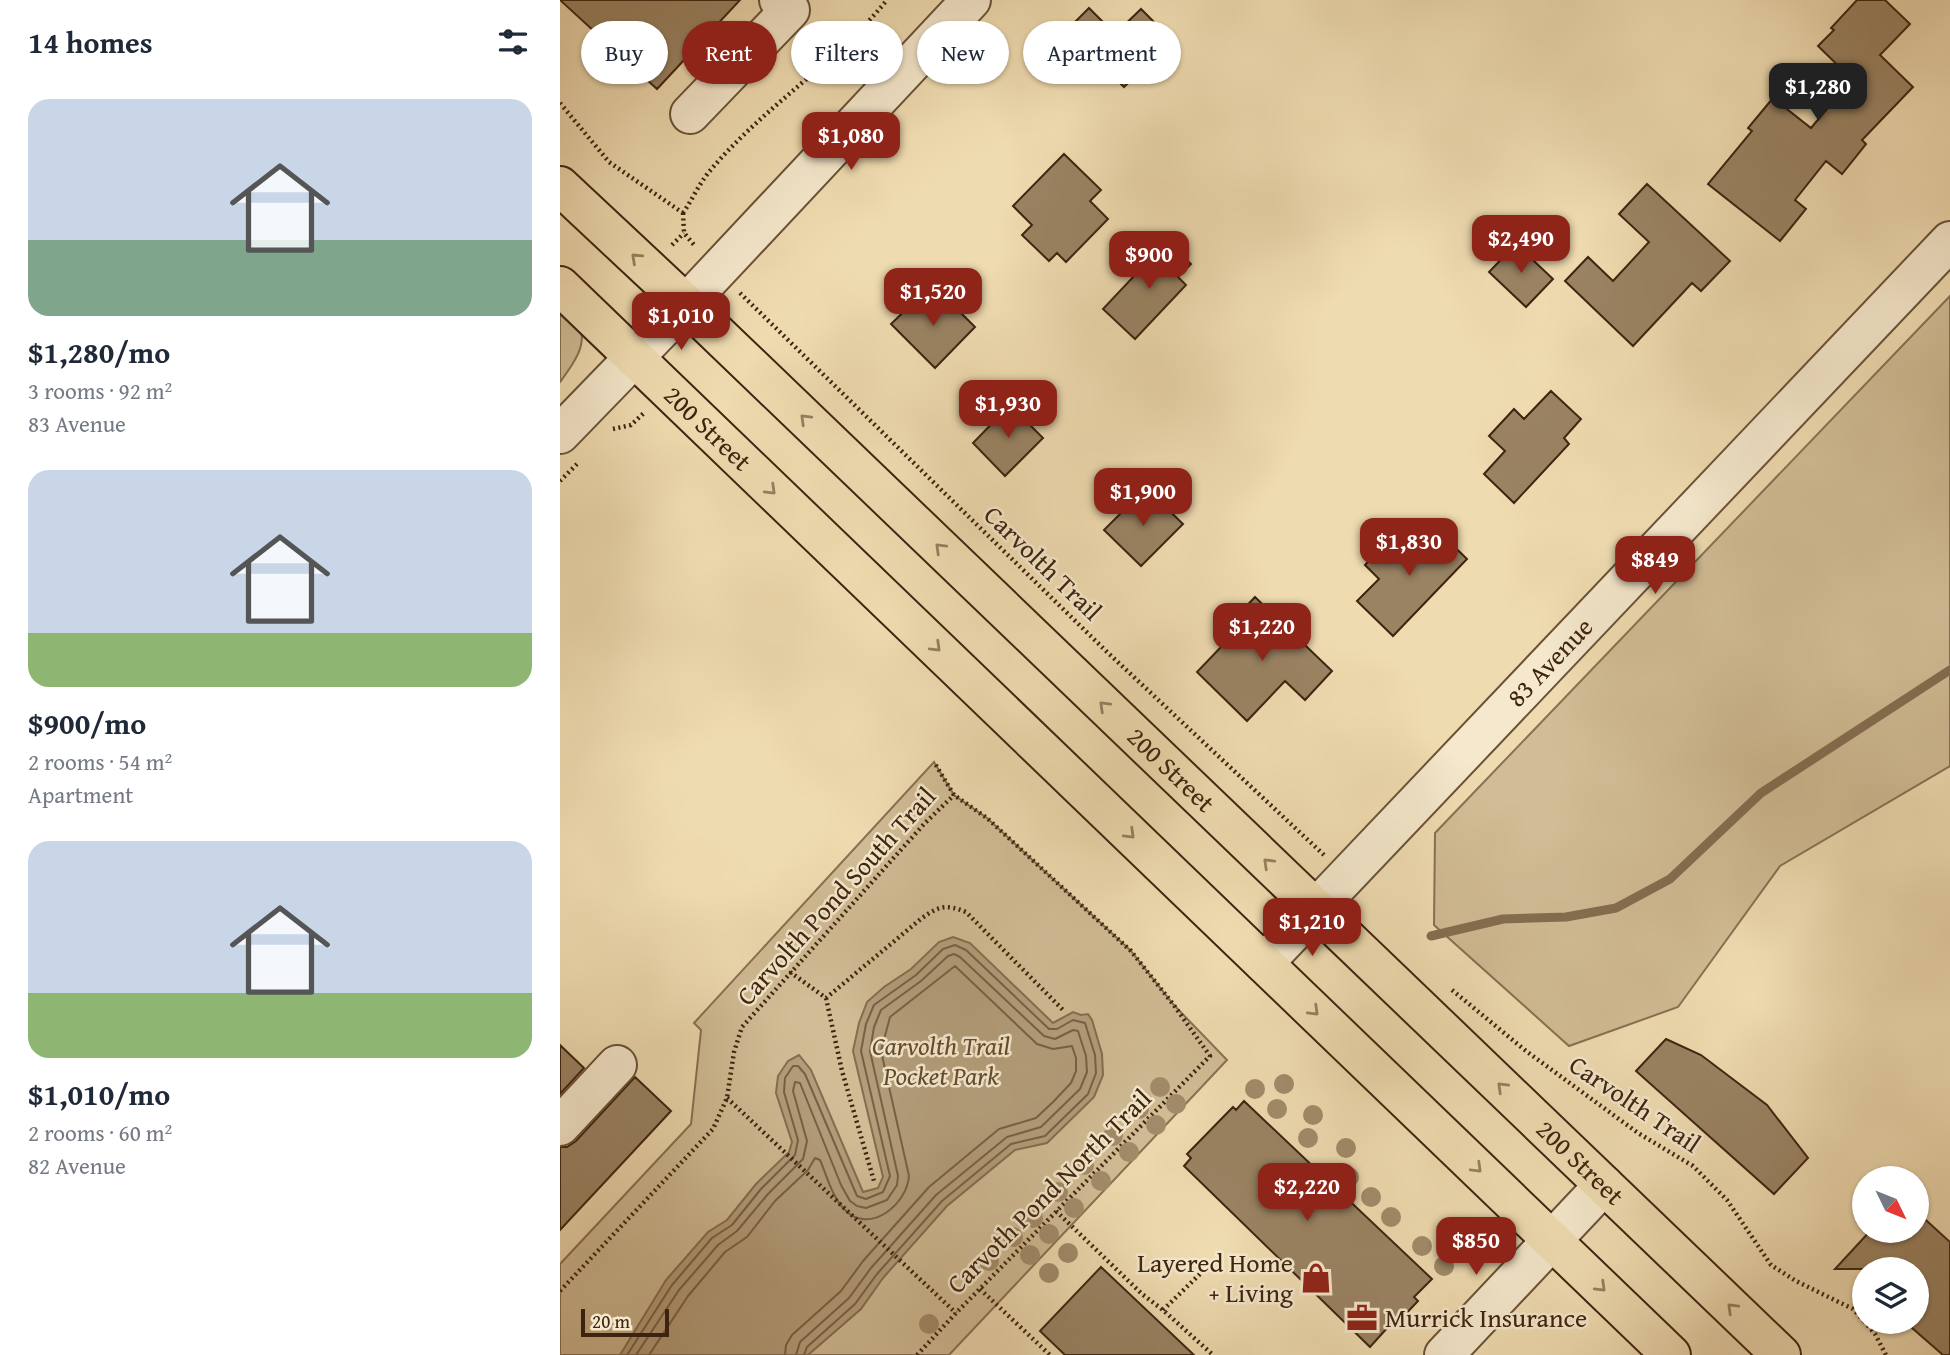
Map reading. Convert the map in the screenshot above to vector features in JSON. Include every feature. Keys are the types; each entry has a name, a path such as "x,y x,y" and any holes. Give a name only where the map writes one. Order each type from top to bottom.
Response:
{"main road":[{"name":"200 Street","path":"560,186 1781,1355"},
{"name":"200 Street","path":"560,286 1671,1355"}],"street":[{"path":"560,434 971,0"},
{"path":"690,114 790,3"},
{"name":"83 Avenue","path":"1264,963 1950,241"},
{"path":"560,1126 617,1065"},
{"path":"1444,1355 1604,1185"}],"path":[{"path":"684,233 683,213 708,173 763,116 867,24 887,0"},
{"path":"560,103 609,162 683,213"},
{"name":"Carvolth Trail","path":"752,306 1106,651 1312,844"},
{"path":"934,762 954,795"},
{"name":"Carvolth Pond South Trail","path":"560,1291 713,1129 727,1098 734,1052 742,1027 925,823 954,795"},
{"name":"Carvoth Pond North Trail","path":"917,1355 1210,1056 1132,951 987,818 954,795"},
{"path":"826,998 922,918 936,908 953,906 966,912 1064,1011"},
{"path":"790,972 826,998 842,1071 874,1181"},
{"name":"Carvolth Trail","path":"1449,987 1566,1081 1638,1133 1693,1166 1727,1200 1771,1265 1796,1281 1852,1309"},
{"path":"727,1098 956,1313"},
{"path":"1056,1211 1142,1294 1213,1355"},
{"path":"1163,1310 1200,1274"},
{"path":"980,1289 1050,1355"},
{"name":"Carvolth Trail","path":"1875,1334 1886,1355"},
{"path":"922,1350 928,1355"}],"green space":[{"path":"1950,296 1950,766 1780,866 1678,1007 1569,1046 1434,925 1435,833"},
{"path":"560,302 579,325 582,340 577,355 560,382"},
{"name":"Carvolth Trail Pocket Park","path":"934,762 954,795 987,818 1131,951 1173,1004 1227,1060 949,1355 560,1355 560,1264 691,1124 701,1030 694,1023"}],"water":[{"path":"953,937 970,943 1053,1023 1073,1012 1088,1014 1102,1054 1103,1075 1094,1097 1047,1143 1015,1150 947,1206 883,1278 861,1309 808,1355 620,1355 666,1280 708,1232 727,1220 756,1184 789,1152 792,1142 776,1093 778,1076 788,1061 799,1055 811,1070 863,1192 878,1188 883,1177 853,1051 859,1023 867,1002 911,969 939,942"}],"building":[{"path":"560,0 740,0 720,21 682,21 682,62 668,77 668,21 583,21"},
{"path":"1857,0 1885,0 1910,24 1880,55 1913,87 1862,140 1866,144 1842,174 1826,161 1795,200 1806,209 1780,241 1708,184 1752,131 1748,128 1773,98 1811,128 1852,79 1818,46"},
{"path":"1089,8 1102,21 1076,21"},
{"path":"1141,9 1153,21 1129,21"},
{"path":"1064,154 1101,190 1090,201 1108,219 1066,262 1057,253 1049,261 1022,235 1032,225 1013,206"},
{"path":"1647,184 1730,261 1701,291 1692,283 1633,346 1565,281 1588,257 1613,281 1649,242 1619,214"},
{"path":"1167,241 1191,264 1178,277 1186,285 1135,339 1103,309"},
{"path":"1516,244 1553,279 1526,307 1489,272"},
{"path":"939,291 975,327 935,368 891,324 919,297 927,304"},
{"path":"1551,391 1581,419 1564,438 1569,444 1514,503 1484,474 1505,451 1489,436 1514,409 1524,419"},
{"path":"1010,405 1043,438 1005,476 973,443"},
{"path":"1151,493 1183,524 1141,566 1104,530 1136,498 1141,503"},
{"path":"1431,524 1467,559 1393,636 1357,601 1379,579 1365,565 1384,545 1398,559"},
{"path":"1255,597 1332,671 1305,700 1285,681 1247,721 1197,672 1245,622 1238,615"},
{"path":"1666,1039 1701,1055 1767,1105 1808,1158 1774,1194 1636,1071"},
{"path":"560,1045 584,1068 560,1094"},
{"path":"635,1077 671,1111 560,1230 560,1147 567,1147 576,1141"},
{"path":"1244,1101 1432,1279 1414,1297 1418,1301 1401,1319 1398,1316 1370,1347 1184,1166 1191,1158 1187,1154 1233,1107 1236,1110"},
{"path":"1929,1223 1950,1242 1950,1355 1943,1355 1919,1334 1929,1334 1929,1257 1852,1257 1852,1269 1835,1269 1859,1243 1929,1243"},
{"path":"1101,1267 1194,1355 1065,1355 1040,1331"}],"waterway":[{"path":"1431,936 1503,919 1566,917 1616,908 1670,879 1761,793 1950,670"}],"place":[{"name":"Layered Home + Living","path":"1316,1278"},
{"name":"Murrick Insurance","path":"1362,1318"}]}
